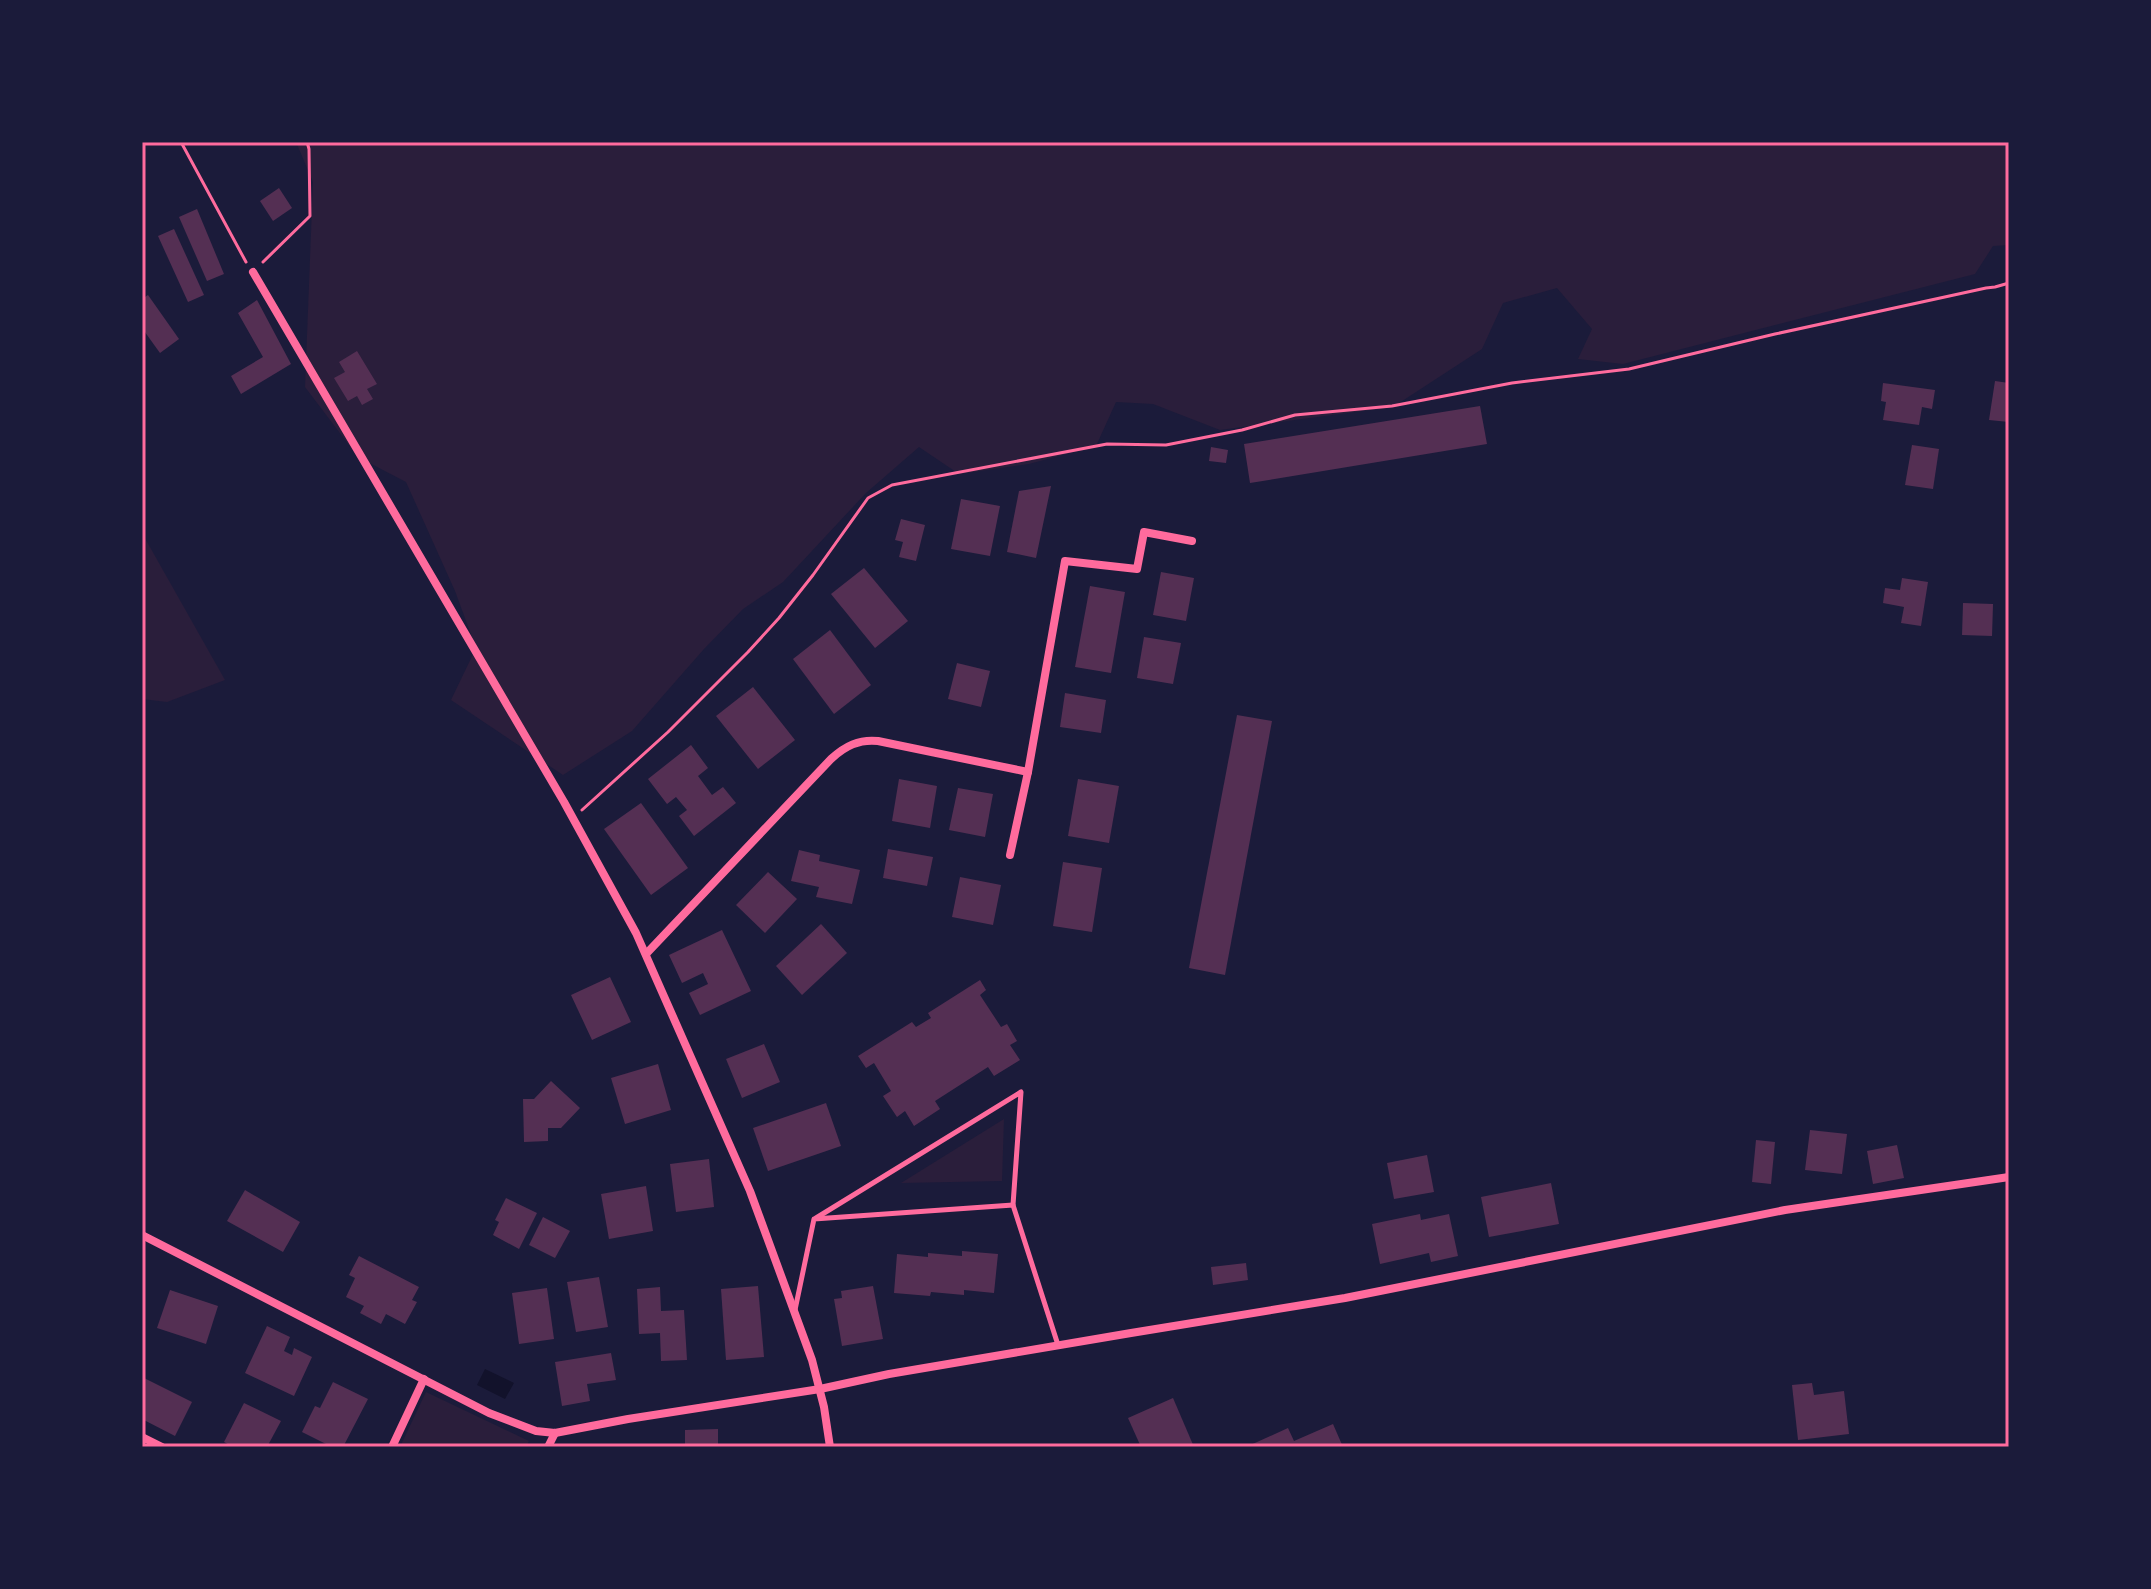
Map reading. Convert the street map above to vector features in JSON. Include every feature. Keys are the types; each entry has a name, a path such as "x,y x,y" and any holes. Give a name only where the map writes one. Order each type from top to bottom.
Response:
{"street":[{"path":"253,272 573,818 636,933 750,1191 820,1389 830,1447"},
{"path":"1010,855 1028,772 1065,561 1137,569 1144,532 1192,541"},
{"path":"646,954 831,759 853,744 865,740 878,741 1028,772"},
{"path":"142,1235 511,1422 536,1431 555,1433 1345,1298 1785,1210 2009,1177"},
{"path":"392,1447 424,1379"},
{"path":"548,1447 555,1433"},
{"path":"142,1437 162,1447"}],"lane":[{"path":"794,1311 814,1219 1021,1092 1013,1205 1058,1345"},
{"path":"814,1219 1013,1205"}],"path":[{"path":"181,142 253,272 310,216 307,142"},
{"path":"573,818 668,732 748,652 813,575 868,498 892,485 1107,444 1166,445 1242,430 1295,415 1392,406 1512,383 1629,369 2009,283"}],"shaded area":[{"path":"296,142 2009,142 2009,245 1993,246 1975,274 1623,364 1578,359 1592,329 1557,288 1503,303 1482,349 1393,407 1220,430 1153,404 1116,402 1096,446 1029,464 959,474 919,447 866,493 783,582 743,609 632,731 563,775 451,700 476,648 455,591 406,482 358,457 305,387 313,182"},
{"path":"142,533 225,680 167,702 142,699"},
{"path":"1004,1119 1002,1181 901,1183"},
{"path":"485,1369 514,1383 505,1399 477,1385"},
{"path":"426,1392 529,1441 526,1447 400,1447"}],"building":[{"path":"279,188 292,208 273,221 260,201"},
{"path":"197,209 224,274 207,281 179,217"},
{"path":"174,229 204,295 188,302 158,236"},
{"path":"148,295 179,339 160,353 142,328 142,299"},
{"path":"257,300 291,364 241,394 231,376 263,357 238,313"},
{"path":"357,351 377,384 367,389 373,399 362,405 357,396 348,401 334,378 345,372 339,362"},
{"path":"1995,381 2009,383 2009,422 1989,420"},
{"path":"1883,383 1935,390 1932,409 1922,407 1919,425 1883,420 1886,402 1881,401"},
{"path":"1480,406 1487,444 1250,483 1244,444"},
{"path":"1912,445 1939,449 1933,489 1905,485"},
{"path":"1211,447 1228,450 1226,463 1209,461"},
{"path":"1051,486 1036,558 1007,552 1019,491"},
{"path":"961,499 1000,506 990,556 951,549"},
{"path":"901,519 925,525 916,561 899,557 903,542 895,540"},
{"path":"864,568 908,621 875,648 831,594"},
{"path":"1161,572 1194,578 1186,621 1153,615"},
{"path":"1902,578 1928,582 1921,626 1901,623 1904,607 1883,603 1885,588 1900,590"},
{"path":"1090,586 1125,592 1111,673 1075,667"},
{"path":"1963,603 1993,604 1992,636 1962,635"},
{"path":"830,630 871,685 834,714 793,659"},
{"path":"1144,637 1181,643 1173,684 1137,678"},
{"path":"957,663 990,671 981,707 948,699"},
{"path":"753,687 795,740 758,769 716,716"},
{"path":"1065,693 1106,700 1101,733 1060,727"},
{"path":"1237,715 1272,721 1225,975 1189,968"},
{"path":"691,745 708,768 698,776 712,795 723,787 736,803 694,836 679,816 687,810 676,797 667,804 648,779"},
{"path":"899,779 937,786 930,828 892,821"},
{"path":"1078,779 1119,786 1109,843 1068,836"},
{"path":"958,788 993,794 985,837 949,830"},
{"path":"641,803 688,868 651,895 604,829"},
{"path":"888,849 933,857 927,886 883,878"},
{"path":"799,850 820,855 819,861 860,870 852,904 816,897 819,887 791,881"},
{"path":"1063,862 1102,868 1092,932 1053,926"},
{"path":"768,872 797,899 765,933 736,905"},
{"path":"960,877 1001,885 993,925 952,917"},
{"path":"821,924 847,953 802,995 776,966"},
{"path":"722,930 751,991 700,1015 689,993 708,984 703,973 682,983 669,955"},
{"path":"610,977 631,1022 592,1040 571,995"},
{"path":"980,980 986,990 980,995 1001,1027 1007,1024 1017,1041 1010,1045 1020,1060 994,1076 988,1067 935,1101 940,1109 914,1126 905,1111 897,1117 883,1096 891,1091 874,1063 866,1068 858,1056 912,1022 916,1027 931,1018 928,1013"},
{"path":"764,1044 780,1082 742,1098 726,1059"},
{"path":"658,1064 671,1110 625,1124 611,1078"},
{"path":"551,1081 580,1108 561,1128 548,1128 548,1141 524,1142 523,1099 534,1099"},
{"path":"826,1103 841,1146 768,1171 753,1128"},
{"path":"1810,1130 1847,1134 1842,1174 1805,1170"},
{"path":"1756,1140 1775,1142 1771,1184 1752,1182"},
{"path":"1897,1145 1904,1178 1873,1184 1867,1151"},
{"path":"1427,1155 1434,1192 1394,1199 1387,1163"},
{"path":"709,1159 714,1207 676,1212 670,1164"},
{"path":"1551,1183 1559,1224 1489,1237 1481,1197"},
{"path":"646,1186 653,1231 609,1239 601,1194"},
{"path":"245,1190 300,1222 283,1252 227,1221"},
{"path":"506,1198 537,1213 519,1249 493,1235 499,1222 495,1220"},
{"path":"1420,1214 1421,1220 1449,1214 1458,1256 1431,1262 1429,1253 1380,1264 1372,1224"},
{"path":"543,1217 570,1231 555,1258 529,1245"},
{"path":"962,1251 998,1254 994,1293 964,1290 964,1295 931,1292 930,1296 894,1293 897,1254 962,1256"},
{"path":"359,1256 419,1287 412,1300 417,1302 405,1324 386,1314 381,1324 360,1313 364,1306 346,1297 355,1278 349,1275"},
{"path":"1246,1263 1248,1280 1213,1285 1211,1267"},
{"path":"599,1277 608,1327 576,1332 567,1282"},
{"path":"758,1286 764,1357 726,1360 721,1289"},
{"path":"873,1286 883,1339 842,1346 834,1299 842,1298 841,1291"},
{"path":"660,1287 661,1311 684,1310 687,1360 661,1361 660,1333 639,1334 637,1289"},
{"path":"547,1288 554,1339 519,1344 512,1293"},
{"path":"170,1290 218,1306 206,1344 157,1328"},
{"path":"267,1326 290,1337 284,1351 292,1355 294,1348 312,1357 294,1396 245,1373"},
{"path":"611,1353 616,1380 587,1384 590,1401 562,1406 555,1362"},
{"path":"142,1377 192,1402 175,1436 142,1419"},
{"path":"333,1382 368,1399 343,1447 332,1447 302,1432 315,1406 320,1408"},
{"path":"1812,1383 1814,1395 1844,1391 1849,1434 1798,1440 1792,1385"},
{"path":"1173,1398 1194,1447 1141,1447 1128,1418"},
{"path":"244,1403 281,1421 267,1447 233,1447 224,1442"},
{"path":"1333,1424 1343,1447 1246,1447 1288,1428 1294,1441"},
{"path":"718,1429 718,1447 685,1447 685,1430"}]}
